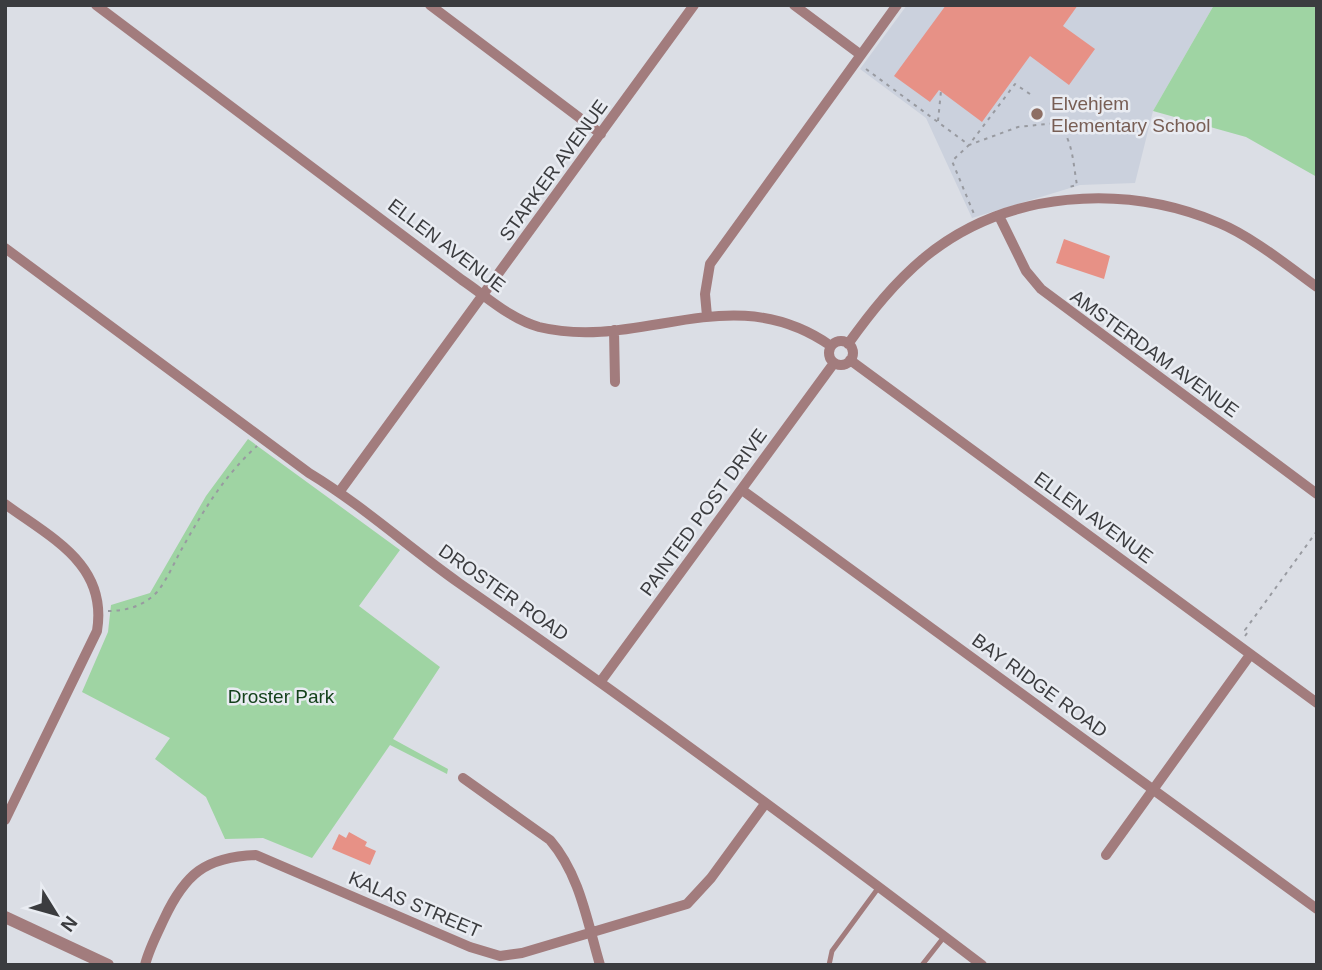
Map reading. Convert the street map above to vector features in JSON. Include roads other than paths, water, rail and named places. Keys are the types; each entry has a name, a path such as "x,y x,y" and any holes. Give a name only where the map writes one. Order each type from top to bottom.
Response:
{"street":[{"name":"ELLEN AVENUE","path":"96,5 484,295 523,321 536,326 580,332 740,314 796,324 831,346"},
{"path":"430,5 601,134"},
{"name":"STARKER AVENUE","path":"340,491 694,5"},
{"path":"794,5 861,55"},
{"path":"707,316 705,294 710,264 897,5"},
{"path":"848,344 897,283 928,255 999,216 1075,197 1124,198 1174,208 1221,223 1317,287"},
{"name":"AMSTERDAM AVENUE","path":"999,216 1026,271 1041,289 1317,494"},
{"name":"DROSTER ROAD","path":"5,248 264,439 340,491 438,568 601,681 982,965"},
{"path":"614,330 615,382"},
{"path":"841,342 848,344 852,353 850,360 844,364 834,362 830,356 831,346 841,342"},
{"name":"ELLEN AVENUE","path":"850,360 1317,703"},
{"name":"PAINTED POST DRIVE","path":"601,681 834,362"},
{"name":"BAY RIDGE ROAD","path":"742,490 1317,909"},
{"path":"5,504 80,562 92,579 100,611 97,631 5,820"},
{"path":"1105,855 1250,655"},
{"path":"463,778 550,840 561,853 573,875 600,965"},
{"name":"KALAS STREET","path":"145,965 173,899 189,877 208,864 256,855 488,953 500,956 522,953 687,904 711,878 765,804"},
{"path":"5,917 108,965"}],"lane":[{"path":"829,965 832,951 879,887"},
{"path":"922,965 944,936"}],"place":[{"name":"Elvehjem Elementary School","path":"1037,114"}],"park label":[{"name":"Droster Park","path":"281,696"}]}
